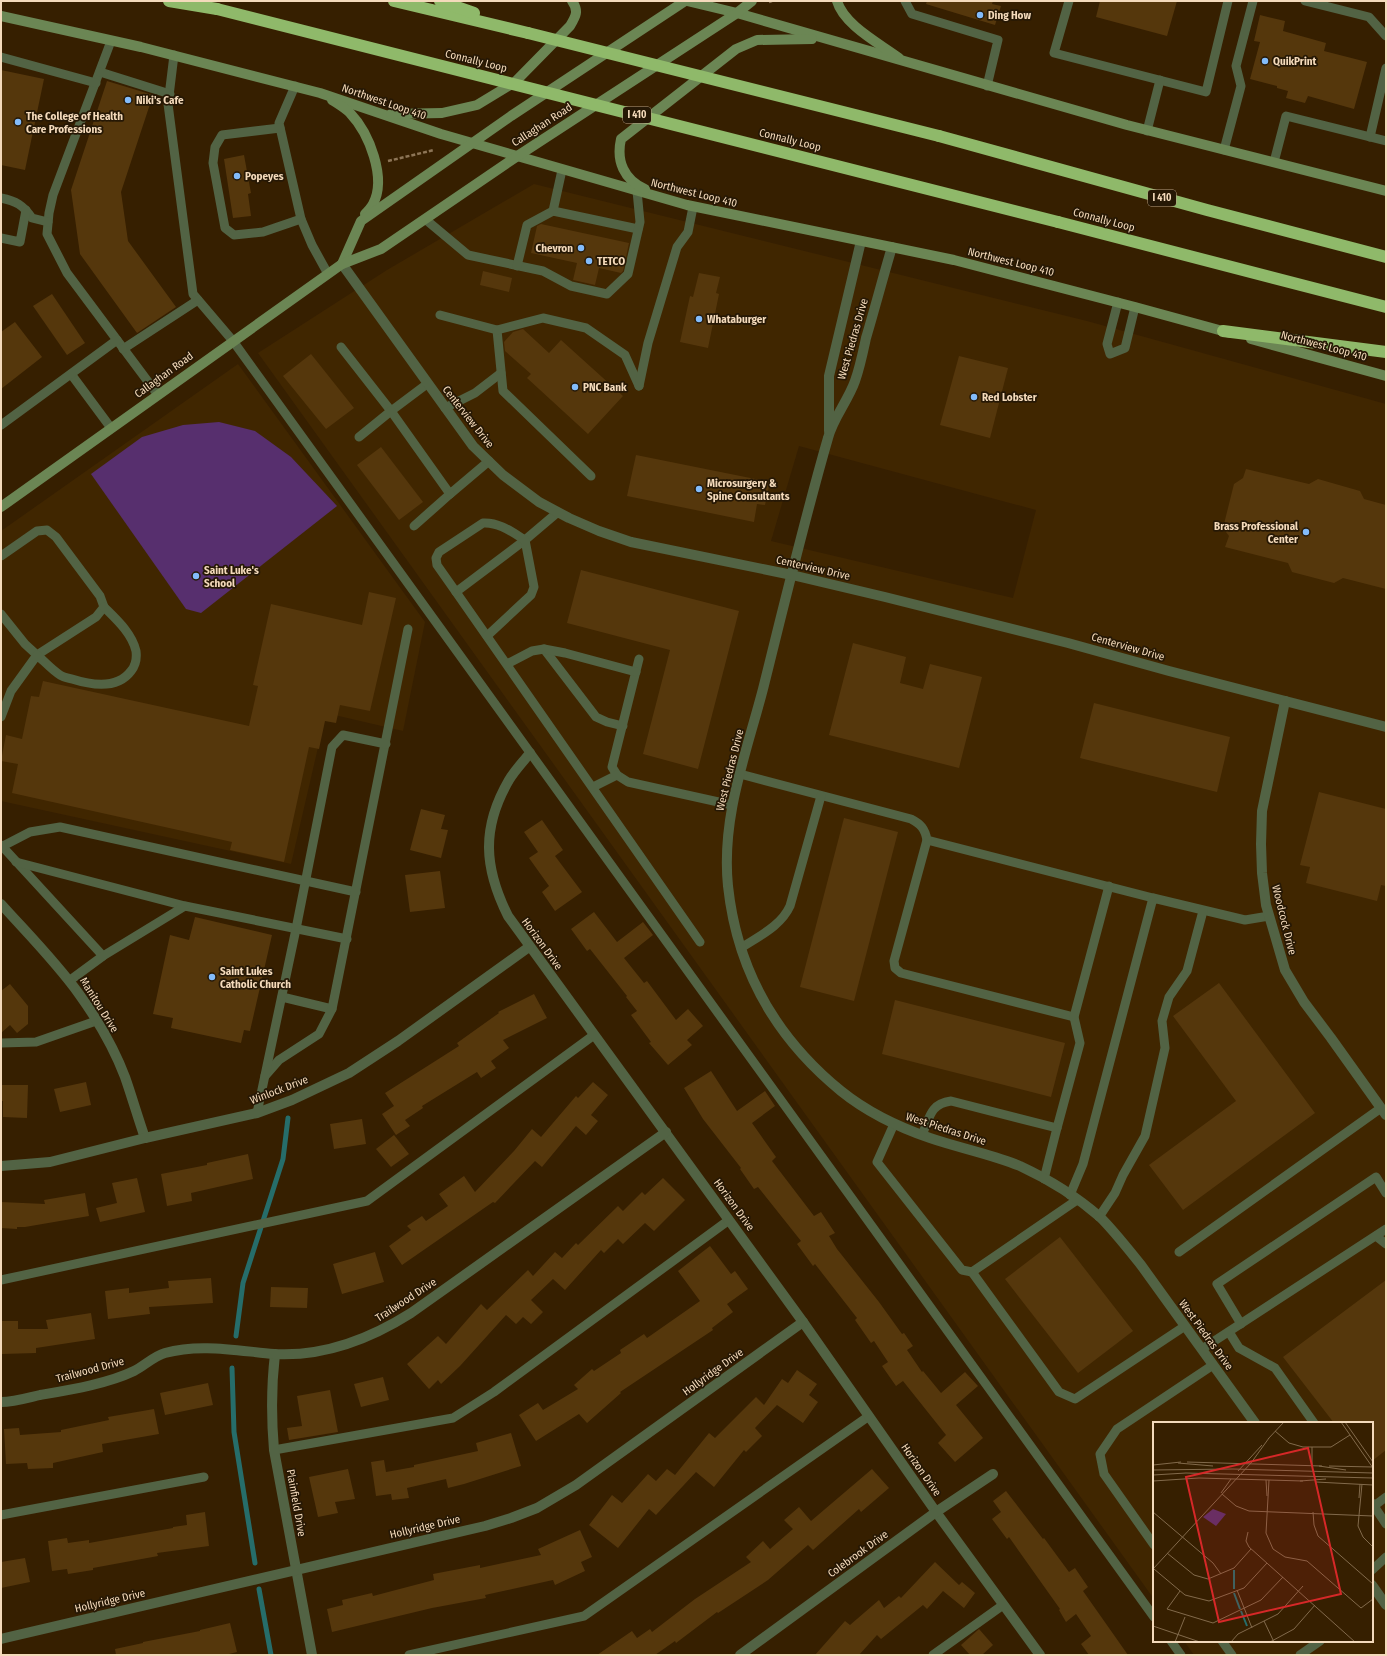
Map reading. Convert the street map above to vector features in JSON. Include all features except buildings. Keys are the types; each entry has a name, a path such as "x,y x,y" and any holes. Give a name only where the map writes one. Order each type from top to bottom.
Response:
{"highway":[{"path":"169,1 217,9"},
{"name":"Connally Loop","path":"187,1 1058,222 1386,307"},
{"name":"I 410","path":"394,1 939,136 1207,210 1386,257"},
{"path":"440,1 528,33"},
{"path":"1223,331 1386,352"}],"main road":[{"path":"383,114 442,113 477,105 515,82 570,26 577,16 576,8 572,1"},
{"path":"361,221 472,143 686,1 737,13 987,86 1147,130 1386,191"},
{"name":"Callaghan Road","path":"1,507 342,264 380,249 516,157 737,13 752,1"},
{"path":"837,1 839,7 850,23 905,62"},
{"name":"Northwest Loop 410","path":"1,16 174,55 295,86 516,157 690,206 954,260 1118,302 1386,376"},
{"path":"690,206 637,186 628,178 618,151 621,139 736,49 757,40 824,39"},
{"path":"320,93 349,112 361,128 372,148 377,167 378,185 373,204 361,221 342,264"}],"street":[{"name":"West Piedras Drive","path":"829,433 829,376 862,240"},
{"name":"West Piedras Drive","path":"892,247 854,382 829,433 732,805 727,852 728,884 732,913 741,948 750,975 777,1025 820,1073 844,1094 894,1124 922,1135 1021,1166 1044,1178 1073,1197 1099,1217 1141,1265 1254,1422"},
{"name":"Centerview Drive","path":"342,264 473,446 503,475 540,502 599,531 631,542 792,575 1068,643 1386,727"},
{"name":"Woodcock Drive","path":"1285,701 1262,811 1262,873 1264,895 1269,916 1285,970 1304,1002 1383,1112"},
{"name":"Horizon Drive","path":"530,753 510,778 498,802 493,815 489,842 490,869 497,895 508,916 803,1322 936,1512 1040,1655"},
{"name":"Manitou Drive","path":"1,904 52,958 80,995 96,1021 125,1076 145,1138"},
{"name":"Winlock Drive","path":"1,1166 50,1162 257,1112 292,1100 349,1073 398,1041 530,948"},
{"name":"Trailwood Drive","path":"1,1402 74,1388 115,1377 133,1371 164,1353 208,1348 275,1354 305,1353 350,1344 392,1325 666,1132"},
{"name":"Hollyridge Drive","path":"1,1639 485,1526 537,1508 576,1485 803,1322"},
{"name":"Plainfield Drive","path":"275,1354 271,1416 274,1450 312,1655"},
{"name":"Colebrook Drive","path":"740,1655 936,1512 993,1474"},
{"path":"1373,1586 1386,1604"}],"lane":[{"path":"905,1 912,14 998,40 987,86"},
{"path":"1069,1 1054,53 1206,92 1228,1"},
{"path":"1224,150 1241,86 1236,66 1253,1"},
{"path":"1305,1 1369,17 1386,36"},
{"path":"111,41 53,195 48,222 48,234 66,273 158,395"},
{"path":"174,55 169,111 193,294 233,341 1153,1616"},
{"path":"1,57 96,83"},
{"path":"1370,137 1386,68"},
{"path":"100,72 170,94"},
{"path":"1147,130 1160,80"},
{"path":"295,86 279,123 301,219 312,245 328,274"},
{"path":"1274,162 1286,116 1386,141"},
{"path":"280,128 222,135 215,146 213,163 225,228 234,235 262,232 301,219"},
{"path":"553,211 562,170"},
{"path":"425,219 468,255 543,271 571,286 608,294 628,274 640,222 637,191"},
{"path":"1,198 10,200 24,207 32,218 48,222"},
{"path":"440,315 497,330 543,318 586,328 625,355 639,386 648,343 678,247 688,232 690,206"},
{"path":"1,238 20,242 26,210"},
{"path":"517,266 527,224 553,211 638,229"},
{"path":"124,349 198,300"},
{"path":"1118,302 1107,344 1110,354 1125,348 1136,307"},
{"path":"497,330 503,391 591,476"},
{"path":"1,426 117,340"},
{"path":"341,347 391,411 450,494"},
{"path":"445,408 475,393 501,373"},
{"path":"71,374 111,428"},
{"path":"359,437 427,384"},
{"path":"414,526 488,461"},
{"path":"456,592 525,540 558,512"},
{"path":"487,636 530,595 534,587 525,540 492,522 483,523 439,552 436,558 437,565 700,942"},
{"path":"1,556 37,531 47,530 56,536 100,596 104,607 122,624 136,651 136,661 133,668 124,680 118,683 96,685 61,676 25,644 1,614"},
{"path":"1,717 11,691 37,655 96,617 104,607"},
{"path":"265,1076 279,1060 319,1034 332,1009 408,629"},
{"path":"507,664 532,651 544,649 565,653 636,672"},
{"path":"544,649 589,710 596,717 607,722 623,726"},
{"path":"639,659 612,767 617,775 628,782 732,805"},
{"path":"1,691 11,691"},
{"path":"257,1112 306,881 332,747 336,740 343,735 386,744"},
{"path":"740,774 921,824 926,832 927,840 894,961 895,968 901,973 1074,1017"},
{"path":"593,788 617,775"},
{"path":"741,948 785,916 790,906 821,796"},
{"path":"104,956 1,846 30,832 60,827 356,892"},
{"path":"927,840 1203,911 1245,920 1269,916"},
{"path":"16,862 185,906 347,939"},
{"path":"1044,1178 1080,1043 1074,1017 1109,886"},
{"path":"972,1272 1073,1197 1083,1164 1152,898"},
{"path":"69,981 104,956 185,906"},
{"path":"1099,1217 1115,1193 1123,1175 1145,1136 1165,1048 1162,1021 1169,998 1188,971 1203,911"},
{"path":"282,997 332,1009"},
{"path":"1,1043 36,1042 96,1021"},
{"path":"1,1280 367,1201 594,1035"},
{"path":"922,1135 934,1108 941,1102 951,1101 1057,1128"},
{"path":"1179,1252 1383,1112"},
{"path":"894,1124 878,1162 962,1270 972,1272 1058,1392 1075,1399 1185,1326"},
{"path":"1241,1324 1216,1284 1376,1177 1386,1193"},
{"path":"274,1450 453,1418 494,1392 729,1220"},
{"path":"1202,1349 1386,1229"},
{"path":"1376,1236 1386,1244"},
{"path":"1229,1332 1239,1348 1276,1368 1313,1422"},
{"path":"1153,1544 1104,1474 1100,1454 1117,1429 1213,1365"},
{"path":"410,1655 584,1616 869,1416"},
{"path":"1,1515 204,1477"},
{"path":"1386,1498 1373,1505 1386,1524"},
{"path":"1373,1569 1386,1557"},
{"path":"933,1655 1003,1605"},
{"path":"1172,1642 1181,1655"},
{"path":"1223,1642 1232,1655"},
{"path":"1300,1655 1319,1642"}],"path":[{"path":"434,150 437,144"},
{"path":"383,162 434,150 440,152"}],"shaded area":[{"path":"534,184 1087,321 1386,404 1386,1655 1194,1655 1185,1642 1373,1642 1373,1422 1153,1422 1153,1598 258,353 387,270","holes":["799,446 1036,510 1013,598 771,541"]},
{"name":"Saint Luke's School","path":"238,364 425,622 403,731 326,713 291,864 1,801 1,531"},
{"path":"219,422 255,431 291,457 337,506 201,613 186,609 91,474 142,437 183,425"}],"waterway":[{"path":"236,1336 243,1283 283,1159 288,1118"},
{"path":"232,1368 234,1432 255,1563"},
{"path":"259,1589 271,1655"}],"place":[{"name":"Ding How","path":"980,15"},
{"name":"QuikPrint","path":"1265,61"},
{"name":"Niki's Cafe","path":"128,100"},
{"name":"The College of Health Care Professions","path":"18,122"},
{"name":"Popeyes","path":"237,176"},
{"name":"Chevron","path":"581,248"},
{"name":"TETCO","path":"589,261"},
{"name":"Whataburger","path":"699,319"},
{"name":"PNC Bank","path":"575,387"},
{"name":"Red Lobster","path":"974,397"},
{"name":"Microsurgery & Spine Consultants","path":"699,489"},
{"name":"Brass Professional Center","path":"1306,532"},
{"name":"Saint Luke's School","path":"196,576"},
{"name":"Saint Lukes Catholic Church","path":"212,977"}]}
